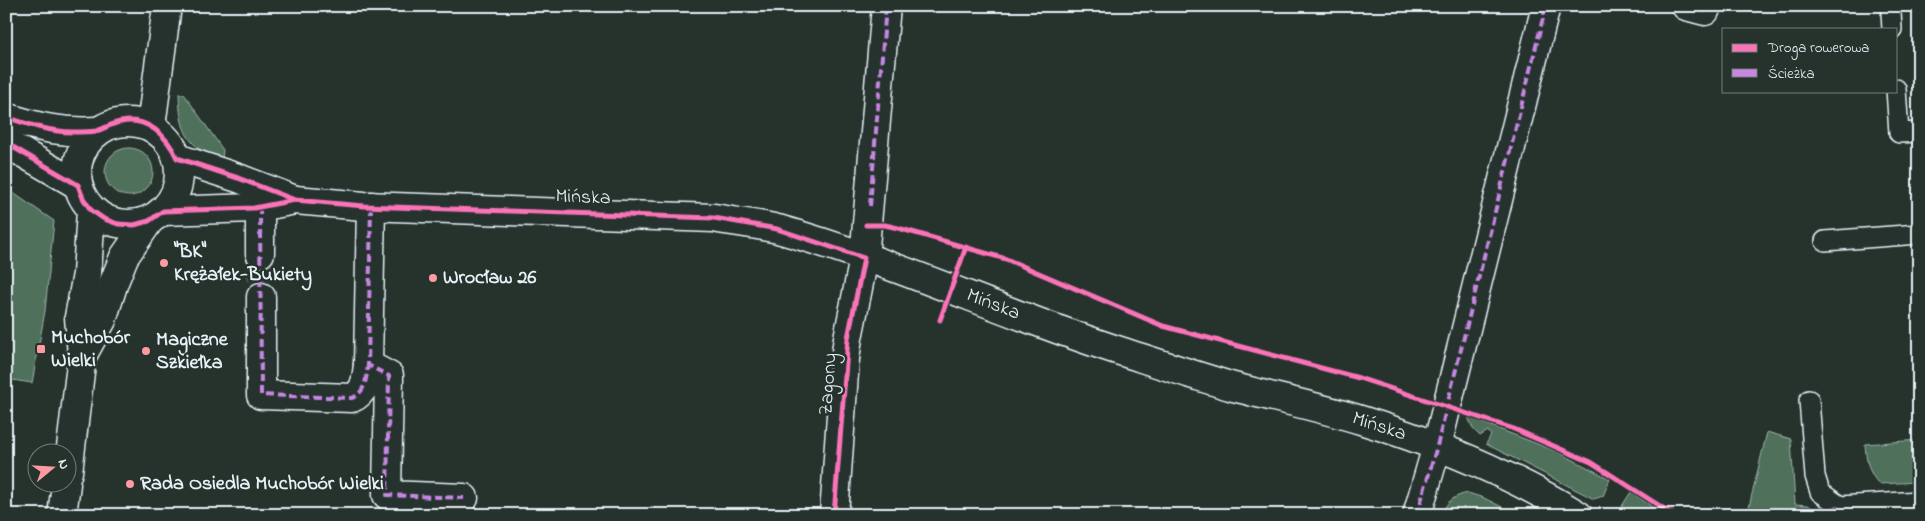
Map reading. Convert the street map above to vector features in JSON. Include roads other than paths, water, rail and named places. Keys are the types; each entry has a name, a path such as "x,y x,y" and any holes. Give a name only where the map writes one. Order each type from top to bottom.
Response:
{"street":[{"path":"151,126 167,6"},
{"name":"Zagony","path":"834,515 847,345 864,258 886,6"},
{"path":"1417,515 1437,446 1546,6"},
{"path":"1686,6 1706,11 1707,6"},
{"path":"6,117 37,127 63,131 97,131"},
{"path":"82,356 102,320 124,257 156,216 172,200 178,186 180,172 177,158 167,140 151,126 138,122 124,121 110,124 97,131 87,141 80,155 76,170 82,198 91,210 104,219 118,224 134,224 156,216"},
{"path":"6,144 78,185"},
{"name":"Mińska","path":"177,158 238,178 294,200"},
{"name":"Mińska","path":"156,216 260,207 294,200 371,206 714,218 777,229 864,258 1120,351 1230,386 1293,400 1364,421 1437,446 1489,467 1549,497 1578,515"},
{"path":"261,297 261,395 352,398 359,395 364,386 368,365 371,206"},
{"path":"260,207 260,253"},
{"path":"71,444 82,356 79,317 87,274 91,210"},
{"path":"368,365 389,376 387,494 464,498"},
{"path":"62,515 65,494"}],"lane":[{"path":"1896,92 1900,133 1919,132"},
{"path":"1825,240 1919,234"},
{"path":"1809,400 1815,476 1820,492 1840,506 1919,501"}],"tunnel":[{"path":"260,253 261,297"}],"place":[{"name":"\"BK\" Krężałek-Bukiety","path":"164,263"},
{"name":"Wrocław 26","path":"433,278"},
{"name":"Muchobór Wielki","path":"41,349"},
{"name":"Magiczne Szkiełka","path":"146,351"},
{"name":"Rada Osiedla Muchobór Wielki","path":"130,484"}]}
